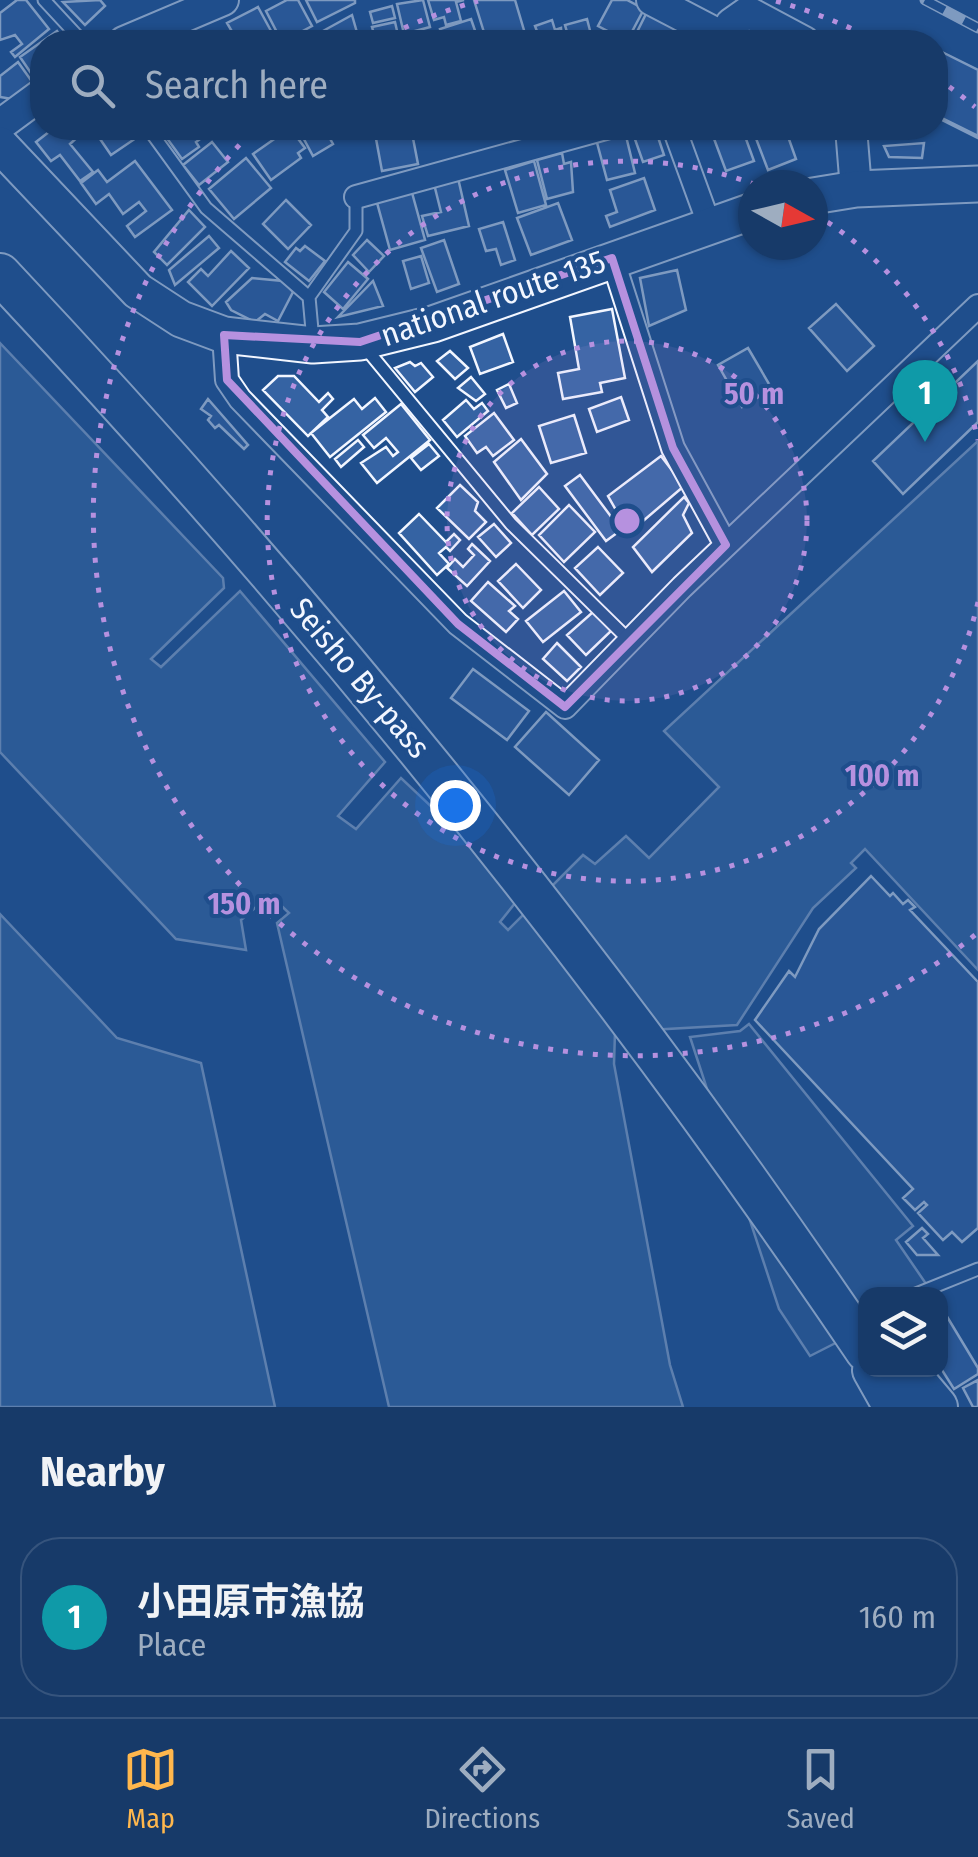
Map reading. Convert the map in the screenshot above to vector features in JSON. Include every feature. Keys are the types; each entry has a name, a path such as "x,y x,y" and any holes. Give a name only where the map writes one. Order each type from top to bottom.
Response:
{"highway":[{"name":"national route 135","path":"0,146 138,291 181,319 224,335 313,346 360,342 433,324 738,216"},
{"path":"828,194 978,184"},
{"name":"Seisho By-pass","path":"0,252 134,394 501,827 622,983 855,1314"},
{"name":"Seisho By-pass","path":"0,274 315,622 492,836 768,1206 855,1314"},
{"path":"879,1377 894,1407"},
{"path":"880,1377 904,1407"},
{"path":"901,1377 921,1407"},
{"path":"912,1377 937,1407"}],"main road":[{"path":"153,30 224,0"},
{"path":"652,0 701,30"},
{"path":"721,30 738,15 748,12 782,30"},
{"path":"0,125 30,103"},
{"path":"852,140 856,189"}],"street":[{"path":"356,197 563,140"},
{"path":"678,140 710,224"},
{"path":"612,258 673,448 726,546"},
{"path":"224,335 227,380 240,399 458,624 565,708 726,546 978,306"}],"lane":[{"path":"44,0 73,30"},
{"path":"157,140 206,208 309,297"},
{"path":"313,346 309,297 356,232 356,197"},
{"path":"360,342 511,524 630,641"},
{"path":"933,1287 978,1269"}],"highlighted area":[{"path":"612,258 673,448 726,545 565,707 458,624 227,380 224,335 360,342"}],"shaded area":[{"path":"0,343 223,578 224,588 151,659 161,667 240,591 385,762 338,816 356,829 401,778 523,893 500,922 508,930 583,855 595,864 626,836 649,858 719,787 664,731 978,441 978,970 865,849 851,863 856,868 813,908 737,1025 615,1032 614,1064 670,1365 683,1407 389,1407 277,923 289,913 270,895 241,920 246,950 176,939 0,752"},
{"path":"0,914 117,1038 201,1063 275,1407 0,1407"},
{"path":"749,1024 913,1226 896,1240 928,1287 858,1287 858,1332 810,1356 779,1309 690,1037 740,1031"}],"building":[{"path":"17,0 26,0 49,29 30,30 30,45 15,57 11,52 22,44 15,35 0,40 0,13"},
{"path":"100,0 105,6 85,25 63,2"},
{"path":"287,0 298,0 312,26 304,30 276,30 266,11"},
{"path":"306,0 355,0 355,3 317,22"},
{"path":"423,0 430,27 403,30 397,4"},
{"path":"428,0 464,0 456,2 461,21 446,25 444,17 434,20"},
{"path":"474,0 515,0 524,30 483,30"},
{"path":"612,0 627,0 644,9 633,30 606,30 598,26"},
{"path":"651,4 685,22 681,30 638,30"},
{"path":"392,6 395,18 373,23 370,12"},
{"path":"258,7 270,30 231,30 227,23"},
{"path":"352,15 356,30 325,30"},
{"path":"471,19 475,30 440,30"},
{"path":"587,19 590,30 566,30 565,25"},
{"path":"552,20 555,30 536,30 535,26"},
{"path":"395,22 397,30 373,30 372,27"},
{"path":"30,50 30,72 20,57"},
{"path":"948,55 978,70 978,138 948,123"},
{"path":"948,55 978,70 978,136 948,121"},
{"path":"18,62 30,85 12,99 0,97 0,76"},
{"path":"74,140 70,144 93,172 80,181 60,155 51,161 36,142"},
{"path":"101,140 133,140 111,155"},
{"path":"168,140 199,140 199,147 182,159"},
{"path":"273,140 299,140 305,148 298,153 301,158 271,180 253,154"},
{"path":"304,140 331,140 333,144 313,156"},
{"path":"376,140 413,140 418,164 382,171"},
{"path":"596,140 627,140 635,173 607,180"},
{"path":"635,140 659,140 664,155 643,162"},
{"path":"714,140 746,140 754,161 726,171"},
{"path":"757,140 789,140 796,159 768,170"},
{"path":"212,142 228,162 199,185 183,165"},
{"path":"924,143 922,158 889,157 884,146"},
{"path":"562,153 564,164 571,162 573,192 547,199 537,160"},
{"path":"246,158 271,188 234,219 209,189"},
{"path":"135,161 172,210 135,237 127,226 146,211 139,202 123,214 109,194 96,204 81,183 98,170 107,182"},
{"path":"534,161 546,205 518,213 505,170"},
{"path":"458,178 469,226 428,236 422,216 441,212 434,184"},
{"path":"644,178 655,210 610,227 606,216 617,212 610,190"},
{"path":"411,189 425,240 390,250 376,199"},
{"path":"286,200 311,225 288,249 263,224"},
{"path":"558,203 572,240 531,255 517,218"},
{"path":"189,210 205,227 167,265 154,252"},
{"path":"503,222 515,260 501,265 496,249 486,251 479,229"},
{"path":"209,236 219,248 175,285 169,270"},
{"path":"367,240 384,256 369,272 353,255"},
{"path":"444,240 459,284 437,292 421,248"},
{"path":"305,246 325,261 309,281 285,262 296,248 300,251"},
{"path":"231,251 249,268 212,306 188,282 201,269 208,276"},
{"path":"421,256 429,283 411,289 403,261"},
{"path":"348,262 368,279 343,309 324,292"},
{"path":"677,270 686,310 649,326 640,278"},
{"path":"252,278 283,281 293,292 278,321 265,314 255,322 231,310 226,302"},
{"path":"373,281 383,306 338,317"},
{"path":"836,304 874,346 847,371 809,328"},
{"path":"612,309 625,378 600,383 602,392 563,399 558,373 579,369 570,317"},
{"path":"503,334 513,362 480,374 470,347"},
{"path":"748,348 772,389 742,407 718,365"},
{"path":"450,351 468,368 455,379 437,361"},
{"path":"978,361 978,422 903,494 873,461"},
{"path":"410,362 415,366 421,363 433,377 415,392 395,368"},
{"path":"278,376 294,376 319,402 328,393 333,399 322,410 328,417 308,436 263,390"},
{"path":"471,377 485,394 476,401 458,388"},
{"path":"509,384 517,403 506,408 497,390"},
{"path":"621,397 629,420 597,432 589,409"},
{"path":"375,398 386,412 330,457 311,433 354,399 362,409"},
{"path":"208,399 248,445 244,449 219,425 215,428 208,420 211,416 201,409"},
{"path":"466,400 474,409 482,403 488,411 457,437 443,420"},
{"path":"401,404 430,440 377,483 361,463 386,447 393,456 398,452 386,438 374,448 363,435"},
{"path":"494,413 514,440 493,456 486,447 477,453 465,436"},
{"path":"574,415 586,453 551,463 539,426"},
{"path":"521,439 547,474 521,500 494,462"},
{"path":"358,440 364,447 341,467 335,459"},
{"path":"429,444 439,456 421,470 411,458"},
{"path":"661,456 684,486 629,533 608,496"},
{"path":"580,475 621,530 606,541 565,486"},
{"path":"460,485 478,502 475,511 486,522 469,539 437,508"},
{"path":"539,487 559,509 532,535 512,513"},
{"path":"684,497 689,503 683,515 692,533 652,572 633,547"},
{"path":"569,505 595,532 564,562 539,535"},
{"path":"419,514 446,542 454,534 460,540 450,551 446,547 439,553 449,564 437,575 399,533"},
{"path":"494,524 511,543 496,557 478,537"},
{"path":"472,544 490,561 467,586 447,568 455,559 463,567 474,555 468,549"},
{"path":"598,547 623,573 600,595 575,568"},
{"path":"516,564 541,590 523,608 498,581"},
{"path":"488,582 515,606 509,611 518,619 506,632 471,601"},
{"path":"564,591 581,612 543,642 526,621"},
{"path":"593,612 611,631 586,655 567,635"},
{"path":"557,643 581,667 567,681 543,659"},
{"path":"473,669 529,711 507,740 451,698"},
{"path":"546,712 599,760 569,795 515,747"},
{"path":"871,876 890,896 893,893 903,904 908,900 915,907 910,910 978,982 978,1228 962,1242 952,1232 943,1240 918,1213 927,1205 924,1202 915,1210 903,1198 913,1189 755,1020 789,971 795,977 819,929"},
{"path":"922,1228 928,1234 923,1238 938,1255 917,1255 906,1242"},
{"path":"948,1318 978,1368 978,1374 954,1389 946,1377"},
{"path":"978,1380 978,1407 973,1407 963,1388"}],"railway":[{"path":"925,0 978,28"}],"place":[{"name":"小田原市漁協","path":"925,442"}]}
